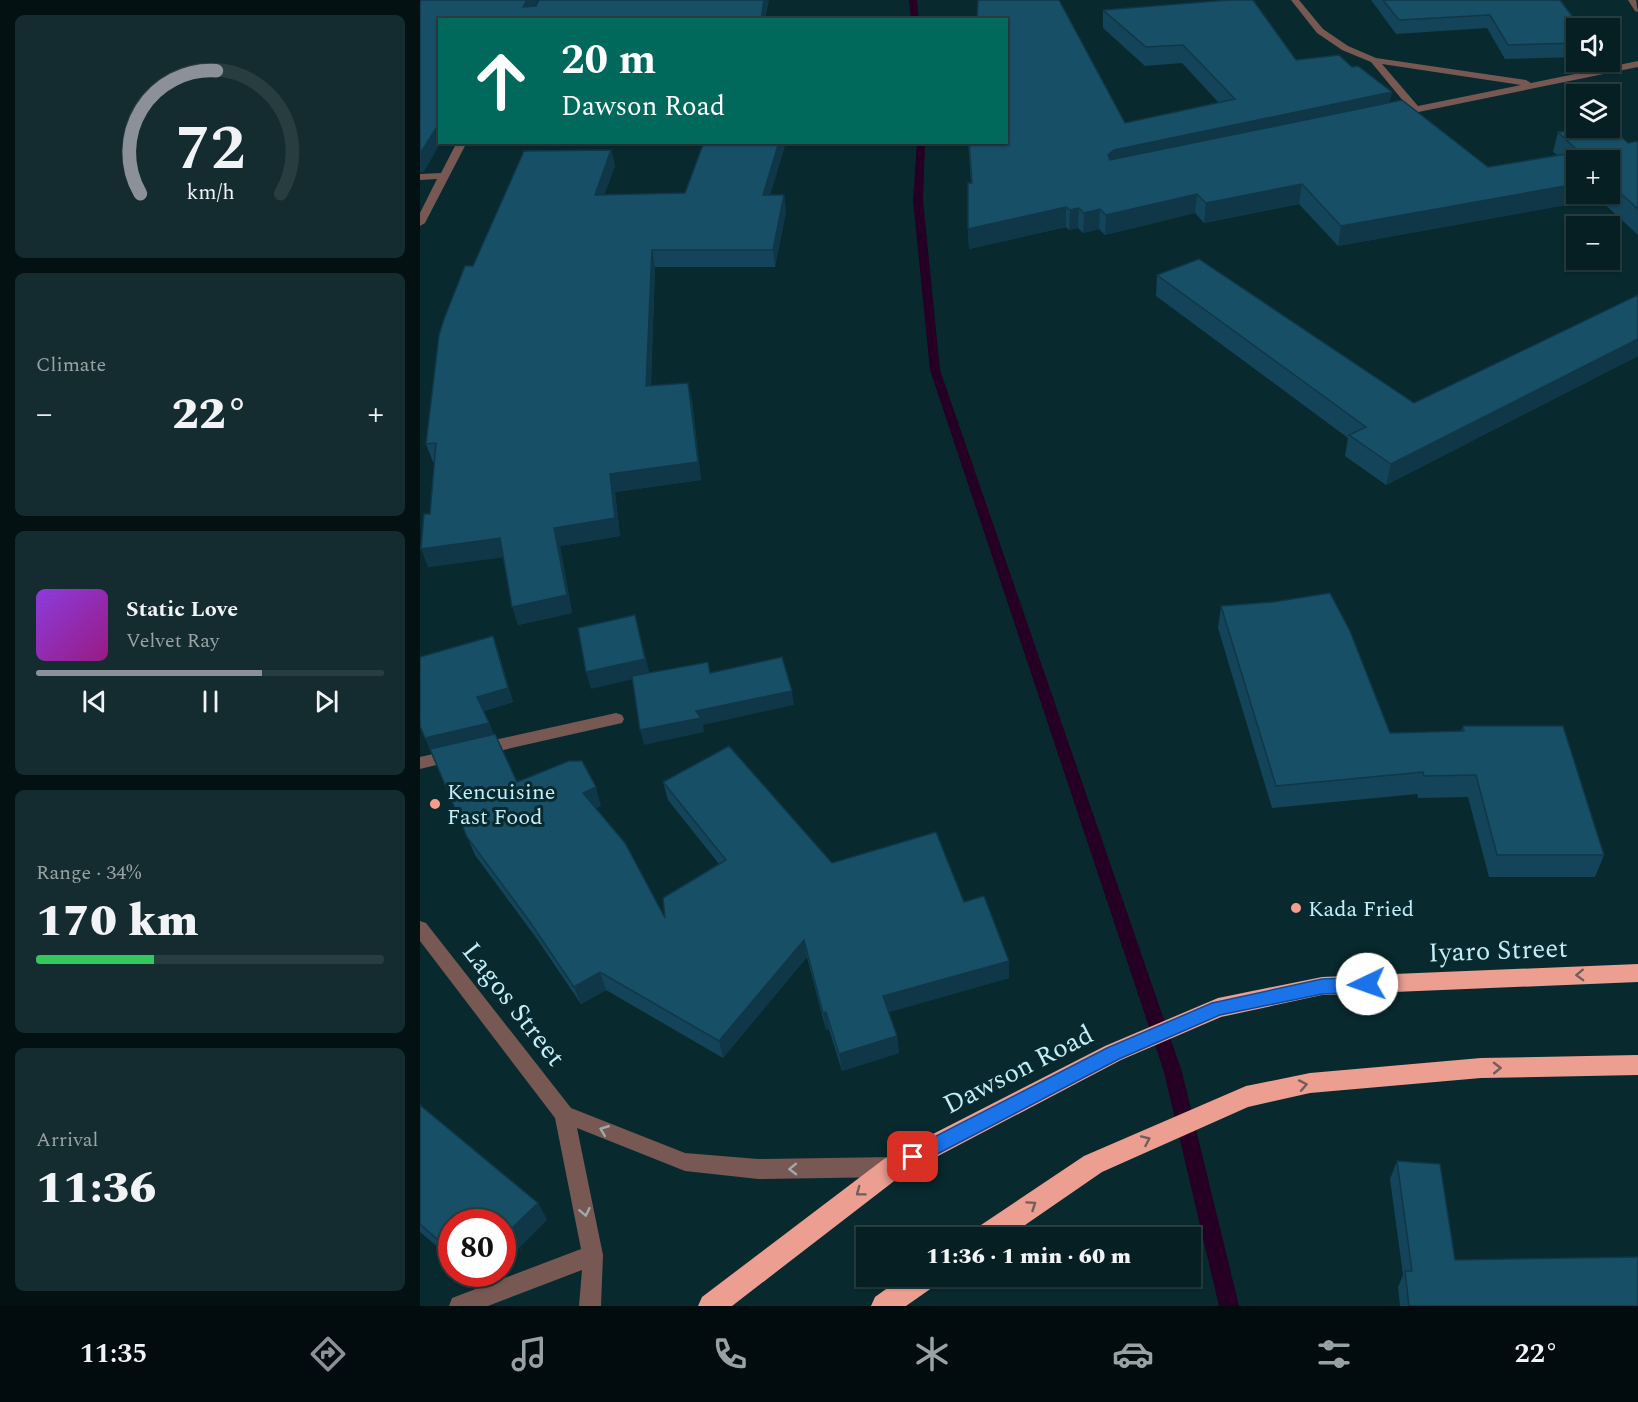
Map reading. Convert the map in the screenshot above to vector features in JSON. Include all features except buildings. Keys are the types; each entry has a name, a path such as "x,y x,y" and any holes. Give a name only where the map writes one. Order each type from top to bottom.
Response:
{"highway":[{"name":"Iyaro Street","path":"1218,1008 1322,986 1638,973"},
{"name":"Dawson Road","path":"711,1306 893,1167 1113,1053 1218,1008"},
{"path":"1000,1227 1093,1164 1246,1097 1310,1083 1481,1068 1638,1065"},
{"path":"884,1306 911,1287"}],"street":[{"path":"1295,0 1320,31 1345,48 1374,60 1535,85"},
{"path":"1632,0 1638,9"},
{"path":"1374,60 1416,110"},
{"path":"1381,117 1638,64"},
{"path":"420,224 461,144"},
{"path":"420,177 443,176"},
{"path":"420,764 616,719"},
{"name":"Lagos Street","path":"420,928 564,1114"},
{"path":"564,1114 685,1162 758,1169 893,1167"},
{"path":"564,1114 593,1255 590,1306"},
{"path":"460,1306 593,1255"}],"waterway":[{"path":"913,0 915,18"},
{"path":"921,144 918,200 935,370 1173,1072 1229,1306"}],"place":[{"name":"Kencuisine Fast Food","path":"435,804"},
{"name":"Kada Fried","path":"1296,908"}],"route":[{"path":"913,1157 1113,1053 1218,1008 1322,986 1367,984"}]}
